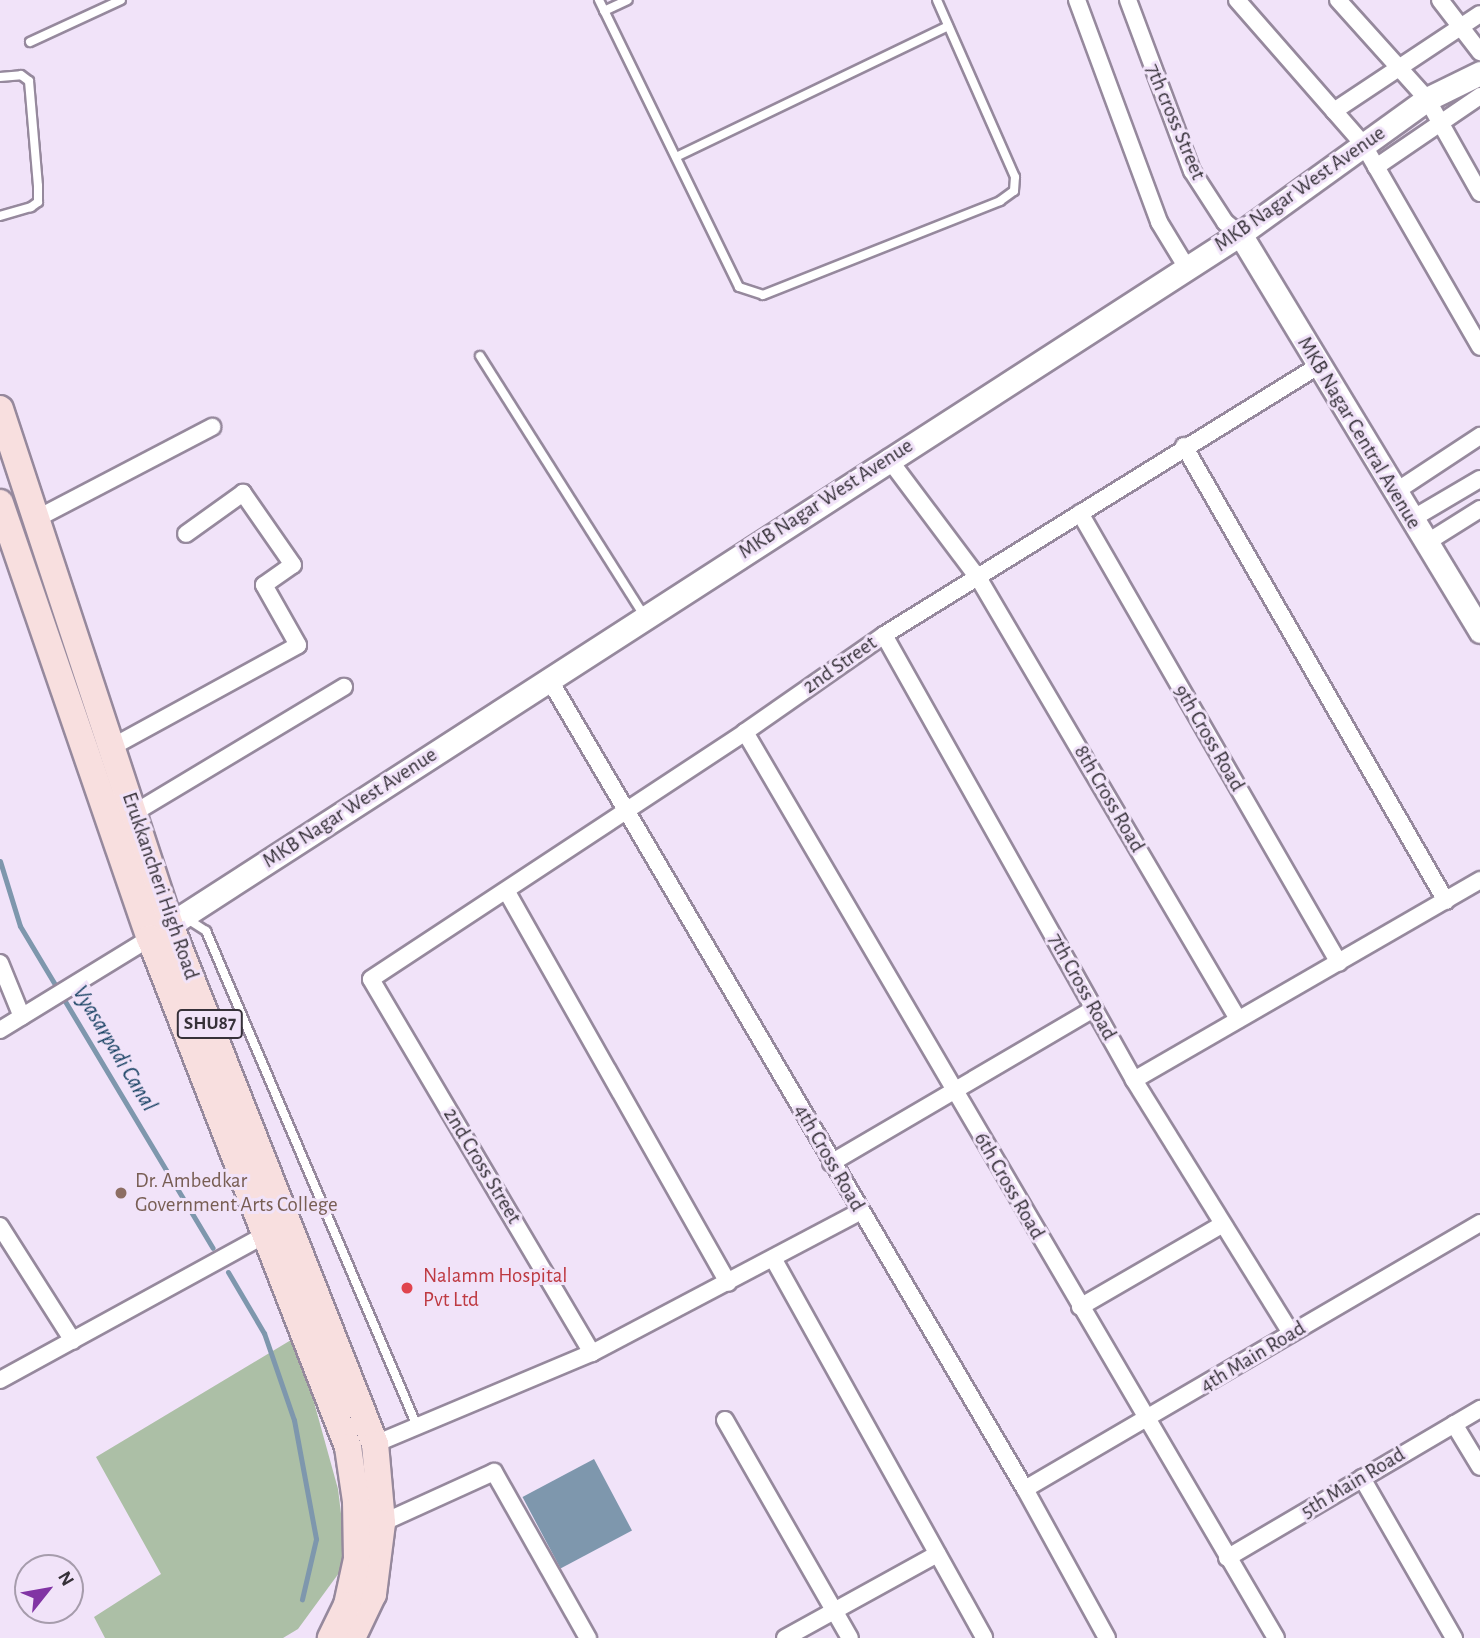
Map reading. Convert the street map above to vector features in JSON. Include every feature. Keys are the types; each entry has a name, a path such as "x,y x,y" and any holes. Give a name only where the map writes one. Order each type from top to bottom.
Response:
{"main road":[{"name":"MKB Nagar West Avenue","path":"168,926 888,458 1187,268 1427,99 1480,73"},
{"name":"MKB Nagar Central Avenue","path":"1240,233 1480,631"},
{"name":"Erukkancheri High Road","path":"0,409 134,813 168,926 277,1228 375,1444 382,1523 373,1594 352,1638"},
{"name":"SHU87","path":"0,503 168,926"},
{"name":"SHU87","path":"277,1228 348,1447 356,1502 357,1559 347,1605 331,1638"}],"street":[{"path":"1077,0 1159,222 1187,268"},
{"name":"7th cross Street","path":"1128,0 1192,171 1225,222 1240,233"},
{"path":"1237,0 1363,144 1480,346"},
{"path":"1338,0 1427,99 1480,193"},
{"path":"1440,0 1480,52"},
{"path":"1334,111 1397,65 1480,14"},
{"path":"1376,167 1480,96"},
{"name":"2nd Street","path":"371,979 745,732 884,635 979,579 1184,446 1318,366"},
{"path":"36,519 212,427"},
{"path":"1395,492 1480,436"},
{"path":"1184,446 1446,901"},
{"name":"8th Cross Road","path":"888,458 979,579 1238,1020"},
{"path":"1412,519 1480,479"},
{"path":"112,747 298,645 264,585 293,565 243,493 186,534"},
{"path":"1426,543 1480,509"},
{"name":"9th Cross Road","path":"1080,513 1339,963"},
{"name":"7th Cross Road","path":"884,635 1134,1080 1292,1333"},
{"name":"4th Cross Road","path":"549,679 628,809 859,1212 1025,1489 1107,1638"},
{"path":"134,813 344,687"},
{"name":"6th Cross Road","path":"745,732 1276,1638"},
{"path":"1134,1080 1480,880"},
{"path":"507,891 728,1283"},
{"path":"0,1030 168,926"},
{"path":"0,963 22,1017"},
{"name":"2nd Cross Street","path":"371,979 592,1353"},
{"path":"831,1163 1094,1009"},
{"path":"375,1444 592,1353 774,1260 859,1212"},
{"name":"4th Main Road","path":"1025,1489 1480,1223"},
{"path":"1080,1307 1223,1224"},
{"path":"0,1226 73,1341"},
{"path":"0,1380 277,1228"},
{"path":"774,1260 984,1638"},
{"name":"5th Main Road","path":"1227,1558 1480,1409"},
{"path":"725,1420 850,1638"},
{"path":"1454,1424 1480,1467"},
{"path":"382,1523 494,1472 589,1638"},
{"path":"1362,1478 1454,1638"},
{"path":"785,1638 937,1553"}],"lane":[{"path":"30,42 121,0"},
{"path":"599,0 739,287 763,295 1000,201 1014,191 1015,177 937,0"},
{"path":"604,12 628,0"},
{"path":"676,157 948,26"},
{"path":"0,77 21,75 29,81 38,202 32,208 0,216"},
{"path":"480,356 645,617"},
{"path":"168,926 206,931 416,1426"}],"green space":[{"path":"296,1337 338,1489 347,1562 298,1629 283,1638 105,1638 94,1617 161,1574 96,1457"}],"water":[{"path":"594,1459 632,1531 561,1569 522,1497"}],"waterway":[{"name":"Vyasarpadi Canal","path":"0,861 20,926 213,1248"},
{"name":"Vyasarpadi Canal","path":"228,1272 264,1333 294,1420 316,1539 302,1599"}],"place":[{"name":"Dr. Ambedkar Government Arts College","path":"121,1193"},
{"name":"Nalamm Hospital Pvt Ltd","path":"407,1288"}]}
